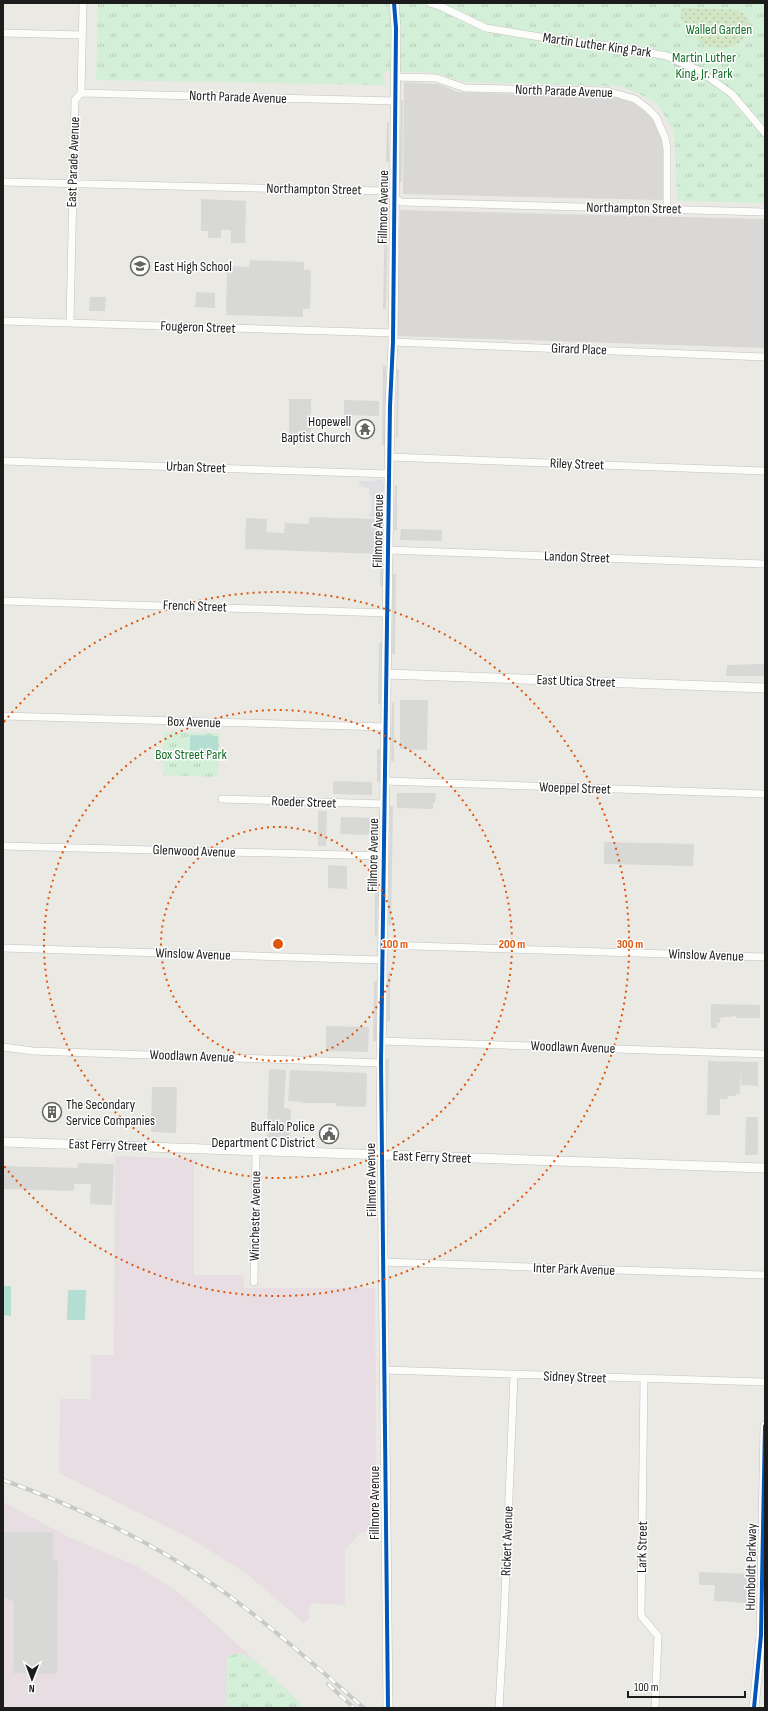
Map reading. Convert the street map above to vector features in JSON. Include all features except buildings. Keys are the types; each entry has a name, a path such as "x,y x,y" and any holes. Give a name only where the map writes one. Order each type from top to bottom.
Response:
{"street":[{"name":"East Parade Avenue","path":"70,322 75,100 81,93 83,3"},
{"name":"Fillmore Avenue","path":"388,1708 381,1042 388,550 393,342 396,77 396,28 394,3"},
{"name":"Martin Luther King Park","path":"430,3 442,7 486,28 570,42 612,46 667,56 700,71 732,94 765,133"},
{"path":"3,33 82,35"},
{"name":"North Parade Avenue","path":"396,77 436,78 465,88 607,91 635,99 648,109 656,118 665,138 667,149 667,209"},
{"name":"North Parade Avenue","path":"81,93 395,101"},
{"name":"Northampton Street","path":"3,182 386,191 401,202 765,212"},
{"name":"Fougeron Street","path":"3,320 393,332"},
{"name":"Girard Place","path":"393,342 765,357"},
{"name":"Riley Street","path":"390,457 765,471"},
{"name":"Urban Street","path":"3,461 390,474"},
{"name":"Landon Street","path":"388,550 765,564"},
{"name":"French Street","path":"3,601 387,613"},
{"name":"East Utica Street","path":"387,674 765,688"},
{"name":"Box Avenue","path":"3,716 386,728"},
{"name":"Woeppel Street","path":"385,781 765,794"},
{"name":"Roeder Street","path":"222,800 385,804"},
{"name":"Glenwood Avenue","path":"3,846 384,856"},
{"name":"Winslow Avenue","path":"382,945 765,957"},
{"name":"Winslow Avenue","path":"3,948 382,960"},
{"name":"Woodlawn Avenue","path":"381,1042 765,1054"},
{"name":"Woodlawn Avenue","path":"3,1047 33,1051 381,1063"},
{"name":"East Ferry Street","path":"3,1142 765,1168"},
{"name":"Winchester Avenue","path":"254,1282 256,1150"},
{"name":"Inter Park Avenue","path":"383,1262 765,1275"},
{"name":"Sidney Street","path":"384,1370 765,1382"},
{"name":"Rickert Avenue","path":"499,1708 514,1375"},
{"name":"Lark Street","path":"644,1379 641,1611 642,1617 658,1636 655,1708"},
{"name":"Humboldt Parkway","path":"754,1708 761,1635 765,1426"}],"shaded area":[{"path":"404,82 439,84 458,92 615,97 633,103 648,113 660,131 664,145 663,200 403,194"},
{"path":"401,100 403,100 402,182 399,182"},
{"path":"387,122 389,122 389,162 386,162"},
{"path":"201,199 246,201 245,243 231,243 231,230 221,230 221,238 208,238 208,231 201,231"},
{"path":"400,210 765,219 765,348 397,336"},
{"path":"385,211 388,211 386,309 383,309"},
{"path":"399,228 402,228 400,322 397,322"},
{"path":"250,260 304,262 304,270 311,270 310,309 303,309 303,317 226,315 227,266 249,267"},
{"path":"196,292 215,293 215,308 195,307"},
{"path":"90,297 106,297 105,311 89,311"},
{"path":"383,366 386,366 385,445 382,445"},
{"path":"397,369 399,369 398,437 396,437"},
{"path":"289,399 311,399 311,435 289,434"},
{"path":"344,400 379,401 379,416 344,415"},
{"path":"374,479 382,480 384,483 384,491 381,492 380,517 369,516 369,513 371,513 372,496 369,495 369,488 362,487 358,481 374,481"},
{"path":"395,485 397,485 397,530 394,530"},
{"path":"381,495 384,495 383,586 380,586"},
{"path":"309,517 377,519 376,554 245,549 246,518 267,519 266,532 284,533 285,523 309,524"},
{"path":"401,529 442,530 442,541 400,540"},
{"path":"393,574 396,574 395,654 392,654"},
{"path":"379,643 382,643 381,704 378,704"},
{"path":"765,664 764,676 726,676 727,665"},
{"path":"400,700 428,700 427,750 400,749"},
{"path":"392,703 394,703 394,761 391,761"},
{"path":"377,749 380,749 380,782 377,782"},
{"path":"333,781 372,782 372,795 333,794"},
{"path":"397,793 436,793 433,809 397,808"},
{"path":"390,806 393,806 391,925 388,925"},
{"path":"318,811 327,811 326,846 318,846"},
{"path":"341,817 373,818 372,835 340,834"},
{"path":"604,842 694,844 693,866 604,864"},
{"path":"328,865 347,866 347,889 328,888"},
{"path":"375,877 378,877 377,937 375,937"},
{"path":"388,972 390,972 390,1021 387,1021"},
{"path":"374,981 377,981 376,1041 373,1041"},
{"path":"711,1004 760,1005 760,1018 736,1018 736,1016 720,1018 720,1023 717,1023 717,1028 711,1028"},
{"path":"326,1026 369,1027 368,1052 326,1051"},
{"path":"386,1059 389,1059 388,1113 386,1113"},
{"path":"708,1061 758,1062 758,1086 741,1085 740,1065 740,1094 736,1094 736,1096 728,1096 727,1099 720,1099 720,1115 707,1115"},
{"path":"269,1069 286,1070 284,1108 291,1109 290,1138 267,1137"},
{"path":"290,1070 367,1073 366,1107 336,1106 336,1103 302,1103 288,1101"},
{"path":"152,1087 177,1087 176,1133 151,1132"},
{"path":"746,1117 758,1117 758,1154 756,1155 745,1155"},
{"path":"115,1156 194,1159 194,1275 244,1275 244,1288 375,1288 377,1531 360,1533 345,1550 345,1605 312,1603 308,1608 310,1618 304,1623 246,1573 188,1537 59,1473 60,1399 91,1399 91,1355 114,1355"},
{"path":"78,1163 114,1164 112,1205 90,1204 91,1184 74,1184 74,1191 3,1189 3,1166 77,1168"},
{"path":"3,1502 70,1538 135,1565 173,1589 195,1606 305,1708 3,1708"},
{"path":"3,1532 53,1532 53,1560 58,1561 57,1674 13,1673 14,1602 3,1596"},
{"path":"699,1572 751,1574 750,1603 714,1601 715,1585 699,1585"}],"green space":[{"name":"Martin Luther King, Jr. Park","path":"98,3 765,3 765,203 677,201 674,130 657,104 638,93 618,86 463,82 440,74 419,72 384,72 385,85 96,80"},
{"name":"Walled Garden","path":"683,8 737,10 744,14 749,22 747,32 743,39 732,46 720,48 707,46 695,37 680,16"},
{"name":"Box Street Park","path":"164,732 219,733 218,777 163,775"},
{"path":"190,735 218,736 218,756 190,755"},
{"path":"3,1286 11,1286 11,1316 3,1315"},
{"path":"68,1290 86,1290 85,1320 67,1320"},
{"path":"240,1653 256,1661 305,1708 226,1708 227,1656"}],"railway":[{"path":"3,1480 68,1505 100,1520 131,1535 191,1570 248,1610 307,1658 364,1708"},
{"path":"328,1684 354,1708"}],"cycle path":[{"path":"388,1708 381,1063 390,406 393,342 396,28 394,3"},
{"path":"754,1708 761,1635 765,1426"}],"place":[{"name":"East High School","path":"140,266"},
{"name":"Hopewell Baptist Church","path":"365,429"},
{"name":"The Secondary Service Companies","path":"52,1112"},
{"name":"Buffalo Police Department C District","path":"329,1134"}]}
